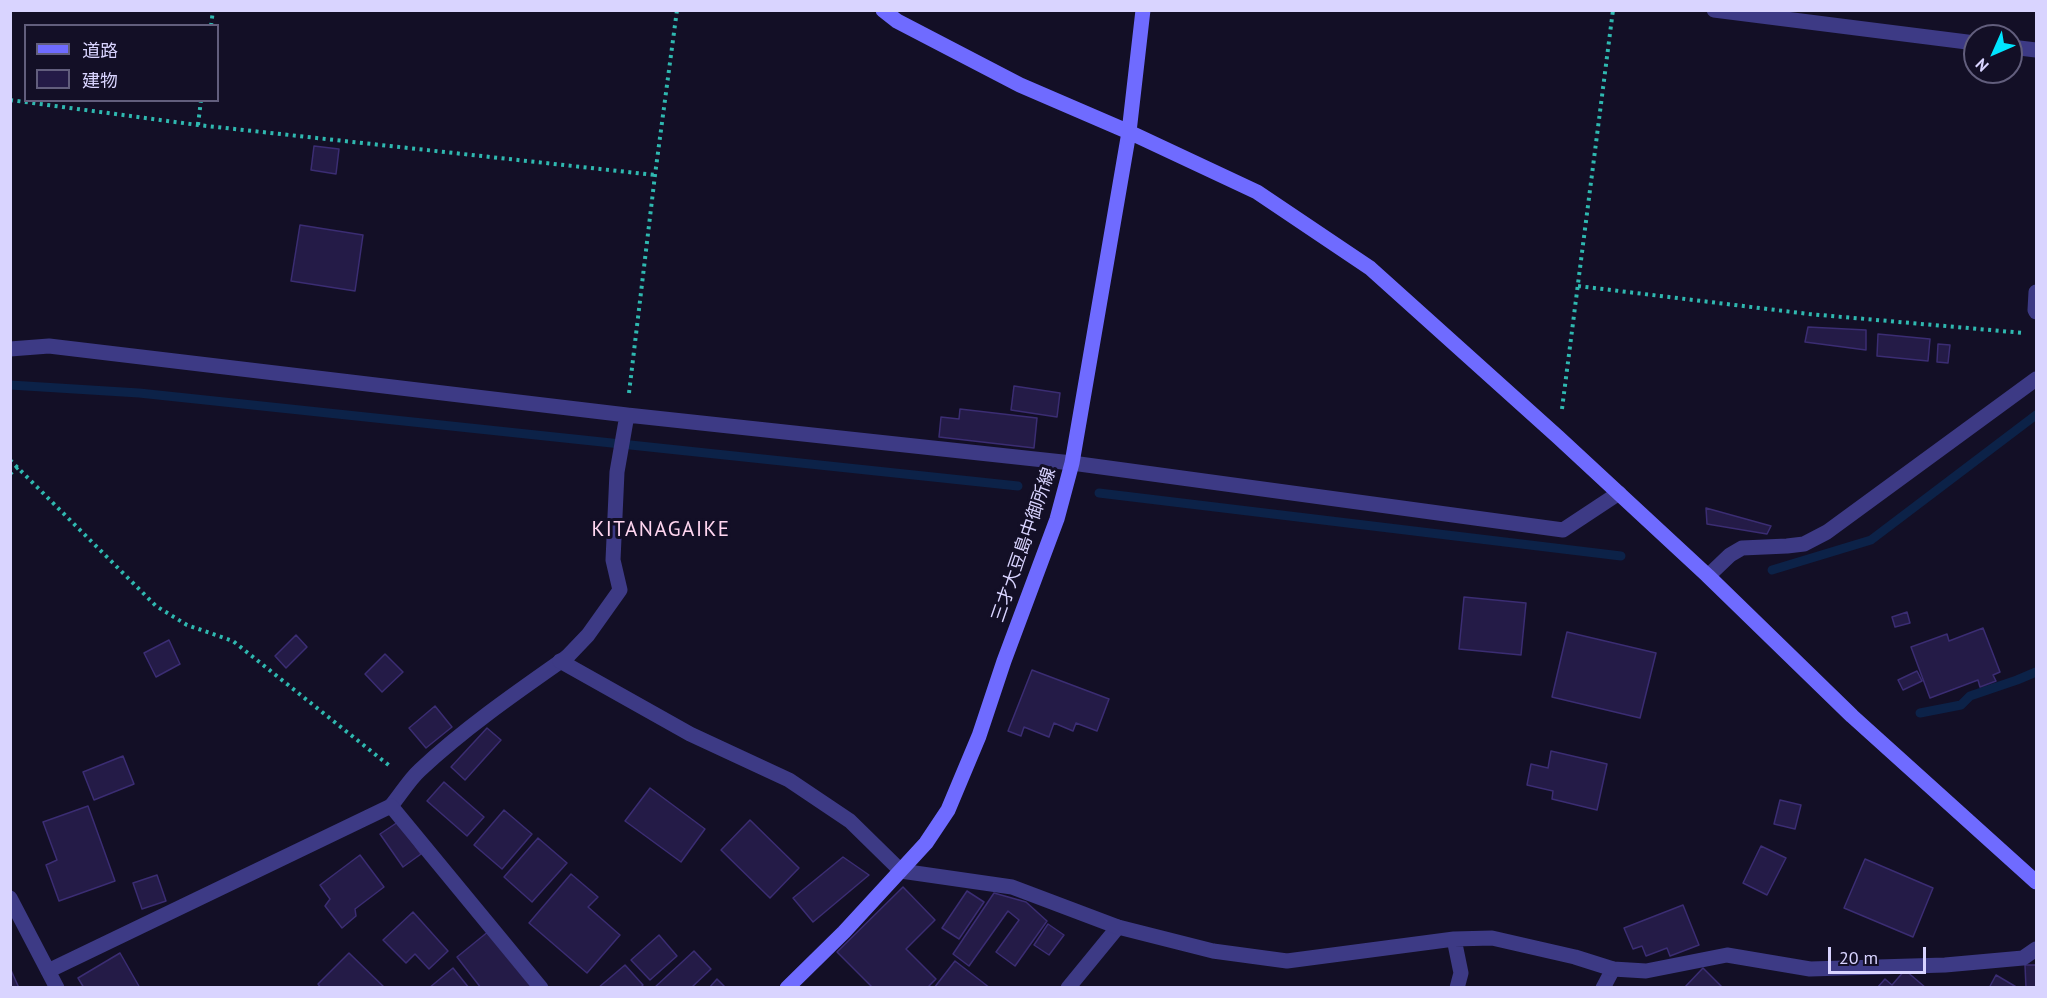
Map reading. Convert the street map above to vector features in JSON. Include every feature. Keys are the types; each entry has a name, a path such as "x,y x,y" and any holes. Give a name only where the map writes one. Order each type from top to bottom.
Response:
{"street":[{"path":"883,10 897,21 1020,85 1257,192 1370,268 1619,493 1852,716 2037,882"},
{"name":"三才大豆島中御所線","path":"788,987 844,932 926,843 948,810 979,736 1004,661 1057,519 1070,470 1128,132 1143,10"},
{"path":"1714,10 1963,41"},
{"path":"2037,292 2035,310 2037,312"},
{"path":"10,349 49,346 1563,530 1619,493"},
{"path":"1708,576 1730,555 1742,548 1804,544 1827,532 2037,379"},
{"path":"48,971 391,806 418,772 536,677 564,659 588,635 620,590 613,560 617,472 627,415"},
{"path":"564,659 690,734 789,780 850,821 901,871 1012,887 1118,927 1214,951 1287,961 1454,939 1492,938 1575,957 1613,969 1646,971 1727,955 1810,969 1945,965 2023,958 2037,949"},
{"path":"391,806 541,987"},
{"path":"10,898 57,987"},
{"path":"1068,987 1118,927"},
{"path":"1454,939 1461,973 1457,987"},
{"path":"1603,987 1613,969"}],"path":[{"path":"627,415 677,10"},
{"path":"1558,437 1613,10"},
{"path":"25,102 198,125 655,175"},
{"path":"198,125 201,102"},
{"path":"1578,285 1809,314 2030,334"},
{"path":"10,460 156,606 187,626 233,640 410,782"},
{"path":"10,474 18,467"}],"building":[{"path":"314,146 339,149 336,174 311,170"},
{"path":"300,225 363,235 355,291 291,281"},
{"path":"1808,327 1866,330 1866,350 1805,342"},
{"path":"1878,334 1930,339 1928,361 1877,356"},
{"path":"1938,344 1950,345 1948,363 1937,362"},
{"path":"1014,386 1060,393 1057,417 1011,410"},
{"path":"960,409 1037,418 1034,448 939,437 941,417 959,419"},
{"path":"1706,508 1771,526 1767,534 1707,524"},
{"path":"1464,597 1526,603 1521,655 1459,649"},
{"path":"1907,612 1910,623 1895,627 1892,617"},
{"path":"1983,628 2000,672 1993,675 1996,681 1980,687 1978,680 1930,698 1911,647 1947,634 1949,641"},
{"path":"1567,632 1656,653 1640,718 1552,697"},
{"path":"296,635 307,647 286,668 275,656"},
{"path":"169,640 180,664 156,677 144,653"},
{"path":"385,654 403,672 382,692 365,674"},
{"path":"1032,670 1109,699 1097,731 1076,723 1073,731 1054,723 1049,737 1024,727 1021,736 1008,731"},
{"path":"1917,671 1922,681 1903,690 1898,680"},
{"path":"435,706 452,727 426,748 409,728"},
{"path":"487,728 501,740 465,780 451,767"},
{"path":"1551,751 1607,764 1597,810 1552,799 1553,791 1527,785 1531,764 1548,768"},
{"path":"123,756 134,784 94,800 83,772"},
{"path":"444,782 484,817 467,836 427,801"},
{"path":"650,788 705,829 681,862 625,821"},
{"path":"1780,800 1801,805 1795,829 1774,824"},
{"path":"88,806 115,881 59,901 46,865 57,860 43,822"},
{"path":"504,810 532,834 502,869 474,845"},
{"path":"750,820 799,868 770,898 721,850"},
{"path":"398,822 421,854 403,867 380,834"},
{"path":"538,838 567,863 532,902 504,877"},
{"path":"1761,846 1786,858 1767,895 1743,883"},
{"path":"360,855 384,887 355,909 356,916 342,928 325,906 330,899 320,885"},
{"path":"843,857 869,875 813,922 793,898"},
{"path":"1865,859 1933,888 1913,937 1844,908"},
{"path":"571,874 598,897 588,907 620,935 587,973 529,923"},
{"path":"157,875 166,901 142,909 133,883"},
{"path":"903,887 935,920 906,949 936,979 927,988 873,988 837,952"},
{"path":"967,891 984,902 959,939 942,928"},
{"path":"994,893 1026,902 1047,921 1015,966 996,952 1019,920 1008,911 969,966 953,954"},
{"path":"1683,905 1699,945 1670,956 1667,948 1646,956 1642,946 1633,949 1624,928"},
{"path":"413,912 448,951 429,969 415,954 406,963 383,940"},
{"path":"1048,924 1064,935 1049,955 1034,945"},
{"path":"489,931 534,988 481,988 457,957"},
{"path":"659,935 677,956 650,980 631,960"},
{"path":"694,951 711,969 691,988 654,988"},
{"path":"120,953 140,988 84,988 78,978"},
{"path":"349,953 385,988 321,988 318,984"},
{"path":"955,961 990,988 934,988"},
{"path":"625,965 643,985 640,988 598,988"},
{"path":"2025,965 2036,965 2036,988 2026,988"},
{"path":"10,968 19,988 10,988"},
{"path":"453,968 469,988 429,988"},
{"path":"1703,968 1723,988 1684,988"},
{"path":"1905,970 1926,988 1877,988 1885,979 1892,985"},
{"path":"1996,975 2018,988 1989,988"},
{"path":"717,979 726,988 709,988"}],"waterway":[{"path":"10,385 139,393 1018,486"},
{"path":"1772,570 1871,540 2036,415"},
{"path":"1099,493 1621,556"},
{"path":"1920,713 1961,705 1970,696 2036,672"}],"district":[{"name":"KITANAGAIKE","path":"661,530"}]}
